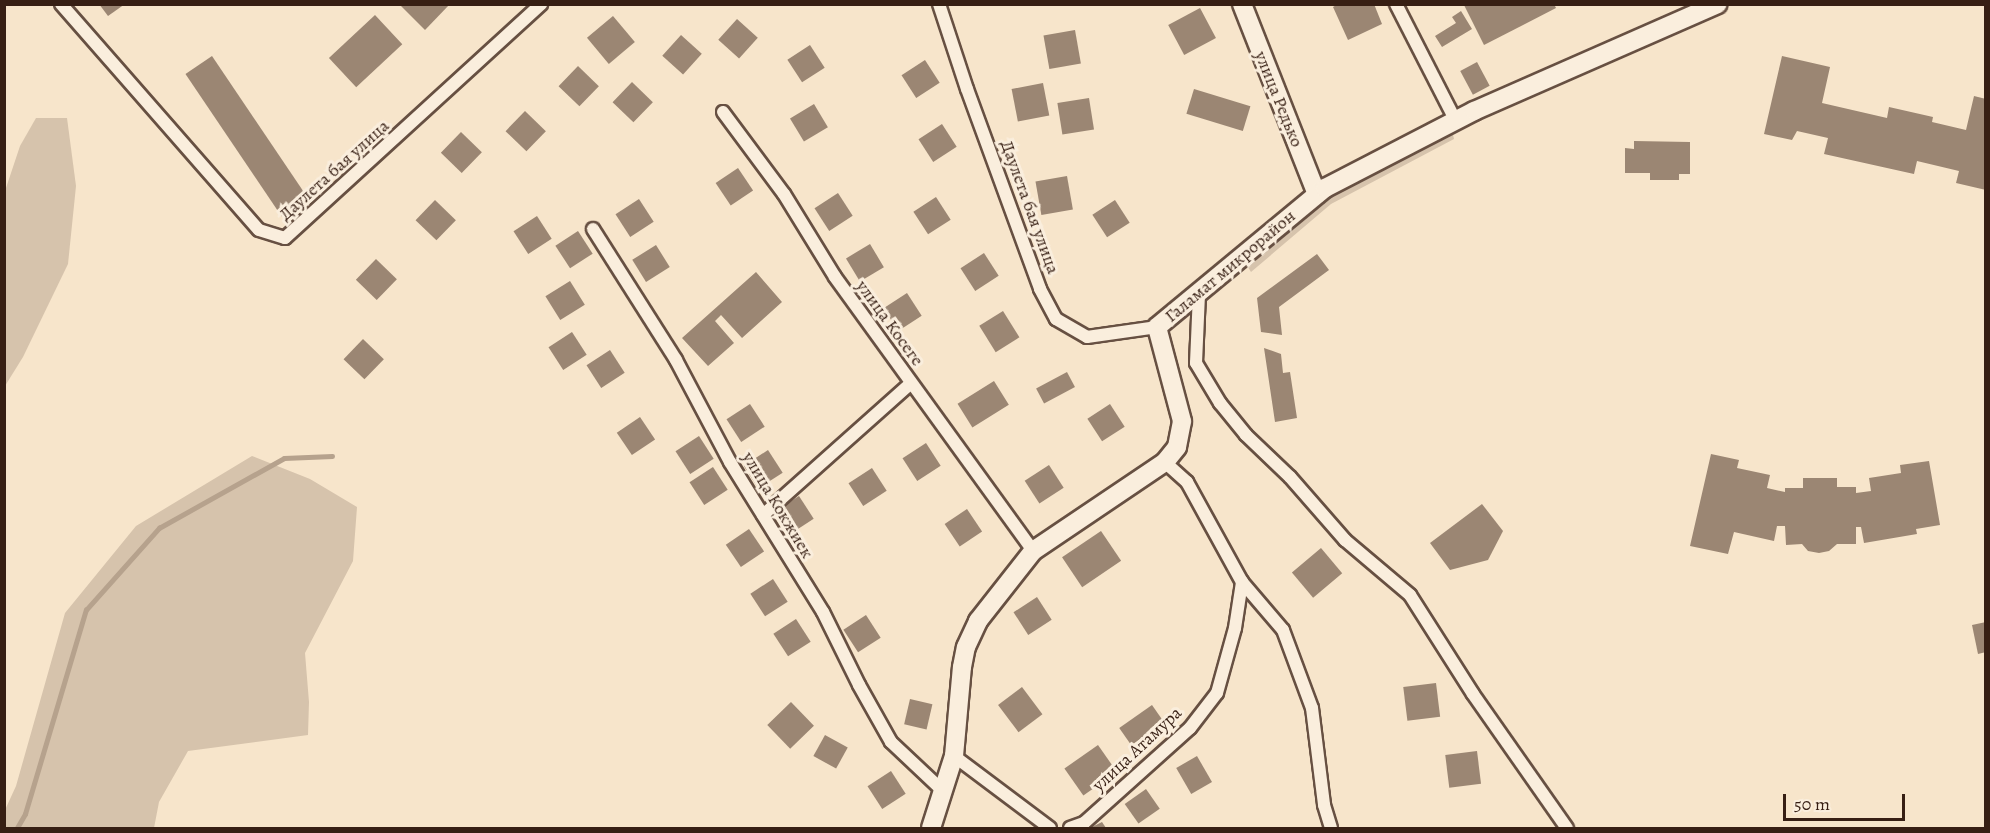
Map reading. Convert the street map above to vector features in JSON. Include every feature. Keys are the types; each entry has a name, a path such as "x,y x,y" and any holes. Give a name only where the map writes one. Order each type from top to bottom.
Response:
{"street":[{"name":"Даулета бая улица","path":"61,4 259,230 285,238 541,4"},
{"name":"Даулета бая улица","path":"939,4 1040,289 1056,319 1087,337 1157,327"},
{"name":"улица Редько","path":"1242,4 1317,194"},
{"path":"1396,4 1456,121"},
{"name":"Галамат микрорайон","path":"931,828 954,756 962,667 971,634 1033,551 1165,462 1177,447 1182,421 1157,327 1317,194 1456,121 1718,4"},
{"name":"улица Косеге","path":"723,112 784,194 836,277 1033,551"},
{"name":"улица Кокжиек","path":"593,229 676,360 730,462 824,612 859,685 891,742 943,790"},
{"path":"1199,294 1196,363 1220,403 1246,435 1290,477 1345,540 1410,596 1473,694 1567,828"},
{"path":"763,515 911,383"},
{"path":"1165,462 1187,482 1242,582 1283,630 1312,708 1324,805 1331,828"},
{"name":"улица Атамура","path":"1070,828 1084,823 1190,728 1217,693 1235,628 1242,582"},
{"path":"954,756 1050,828"}],"shaded area":[{"path":"36,118 67,118 76,186 68,264 23,357 5,386 5,191 20,146"},
{"path":"1451,126 1454,139 1331,204 1251,272 1246,264 1325,194"},
{"path":"252,456 310,479 357,507 353,561 305,653 309,702 308,735 188,751 159,802 154,828 5,828 5,810 16,786 65,613 136,526"}],"building":[{"path":"99,4 125,4 108,16"},
{"path":"399,4 450,4 425,30"},
{"path":"1338,4 1374,4 1382,24 1348,40 1333,7"},
{"path":"1554,4 1556,8 1484,45 1464,5"},
{"path":"1200,8 1216,38 1184,55 1168,25"},
{"path":"1461,11 1472,29 1442,47 1435,36 1456,23 1452,17"},
{"path":"375,15 402,44 356,87 329,58"},
{"path":"613,16 635,42 609,64 587,38"},
{"path":"737,19 758,38 739,59 718,40"},
{"path":"1075,30 1081,63 1049,69 1043,36"},
{"path":"681,35 702,54 683,75 662,56"},
{"path":"810,45 825,68 802,82 787,60"},
{"path":"212,56 308,199 282,216 185,74"},
{"path":"1782,56 1830,67 1822,103 1887,118 1889,107 1933,117 1932,122 1966,130 1974,96 1986,99 1986,190 1956,183 1959,171 1917,161 1914,174 1824,154 1828,138 1797,131 1792,140 1764,134"},
{"path":"925,60 940,83 916,98 902,75"},
{"path":"1477,62 1490,86 1473,95 1460,71"},
{"path":"578,66 599,86 579,106 559,86"},
{"path":"632,82 653,102 633,122 613,102"},
{"path":"1043,83 1049,115 1018,121 1012,89"},
{"path":"1194,89 1250,106 1243,131 1186,114"},
{"path":"1089,98 1094,130 1062,135 1057,103"},
{"path":"814,104 828,127 804,142 790,118"},
{"path":"525,111 546,131 526,151 506,131"},
{"path":"942,124 957,147 933,162 919,139"},
{"path":"461,132 482,152 462,173 441,153"},
{"path":"1634,141 1690,142 1690,174 1679,174 1679,180 1650,180 1650,173 1625,173 1625,148 1634,149"},
{"path":"738,168 753,190 731,205 716,183"},
{"path":"1067,176 1073,209 1041,215 1035,182"},
{"path":"838,193 853,216 829,231 815,208"},
{"path":"936,197 951,220 928,234 913,212"},
{"path":"639,199 654,222 630,237 616,214"},
{"path":"435,200 456,220 436,240 416,220"},
{"path":"1115,200 1130,223 1107,237 1092,215"},
{"path":"537,216 552,239 528,254 514,231"},
{"path":"578,231 593,254 570,268 555,246"},
{"path":"870,244 884,267 860,282 846,258"},
{"path":"656,245 670,267 646,282 632,260"},
{"path":"984,253 999,276 975,291 961,268"},
{"path":"1317,254 1329,270 1279,307 1282,335 1261,332 1257,298"},
{"path":"376,259 397,279 377,300 356,280"},
{"path":"756,272 782,302 742,338 721,315 715,321 734,343 708,366 682,338"},
{"path":"570,281 585,305 560,320 545,296"},
{"path":"907,293 922,316 898,331 884,308"},
{"path":"1003,311 1019,337 996,352 979,326"},
{"path":"572,332 587,355 563,370 549,347"},
{"path":"363,339 384,359 364,379 344,359"},
{"path":"1264,348 1281,354 1283,373 1290,372 1297,418 1275,422"},
{"path":"610,350 625,373 601,388 587,365"},
{"path":"1067,372 1075,387 1044,403 1036,388"},
{"path":"994,381 1009,405 972,428 958,404"},
{"path":"750,404 765,427 741,442 727,419"},
{"path":"1110,404 1125,427 1102,441 1087,419"},
{"path":"640,417 655,439 632,455 617,433"},
{"path":"699,436 714,459 690,474 676,451"},
{"path":"926,443 941,466 917,481 903,458"},
{"path":"768,450 783,473 758,488 744,466"},
{"path":"1711,454 1739,460 1737,468 1770,475 1767,488 1785,492 1785,488 1803,488 1803,478 1837,478 1837,487 1856,487 1856,493 1871,491 1869,478 1901,473 1900,465 1929,461 1940,525 1916,529 1917,534 1864,543 1861,527 1856,527 1856,544 1837,544 1829,551 1819,553 1808,551 1802,544 1786,545 1785,526 1777,526 1774,541 1734,532 1728,554 1690,546"},
{"path":"1049,465 1064,488 1039,503 1025,481"},
{"path":"713,467 728,490 704,505 690,482"},
{"path":"872,468 887,491 863,506 849,483"},
{"path":"799,496 814,519 790,534 776,511"},
{"path":"1482,504 1503,531 1488,560 1450,570 1430,543"},
{"path":"967,509 982,531 960,546 945,524"},
{"path":"749,529 764,551 741,567 726,545"},
{"path":"1101,531 1121,561 1082,587 1062,557"},
{"path":"1321,548 1342,573 1313,598 1292,572"},
{"path":"773,579 788,602 765,616 750,594"},
{"path":"1037,597 1052,620 1028,635 1014,612"},
{"path":"866,615 881,638 858,652 843,630"},
{"path":"796,619 811,642 788,656 773,634"},
{"path":"1986,622 1986,652 1978,654 1972,625"},
{"path":"1436,683 1440,717 1407,721 1403,687"},
{"path":"1022,687 1042,714 1019,732 998,705"},
{"path":"910,699 932,704 927,730 904,724"},
{"path":"791,702 814,726 790,749 767,725"},
{"path":"1152,705 1164,722 1131,745 1119,728"},
{"path":"825,735 848,748 836,769 813,756"},
{"path":"1098,745 1117,772 1083,796 1064,769"},
{"path":"1477,751 1481,784 1449,788 1445,755"},
{"path":"1197,756 1212,782 1191,794 1176,768"},
{"path":"891,771 906,794 882,809 868,786"},
{"path":"1146,789 1160,809 1138,824 1125,804"},
{"path":"1102,822 1106,828 1090,828"}],"waterway":[{"path":"17,828 25,814 86,610 159,528 284,458 332,456"}]}
